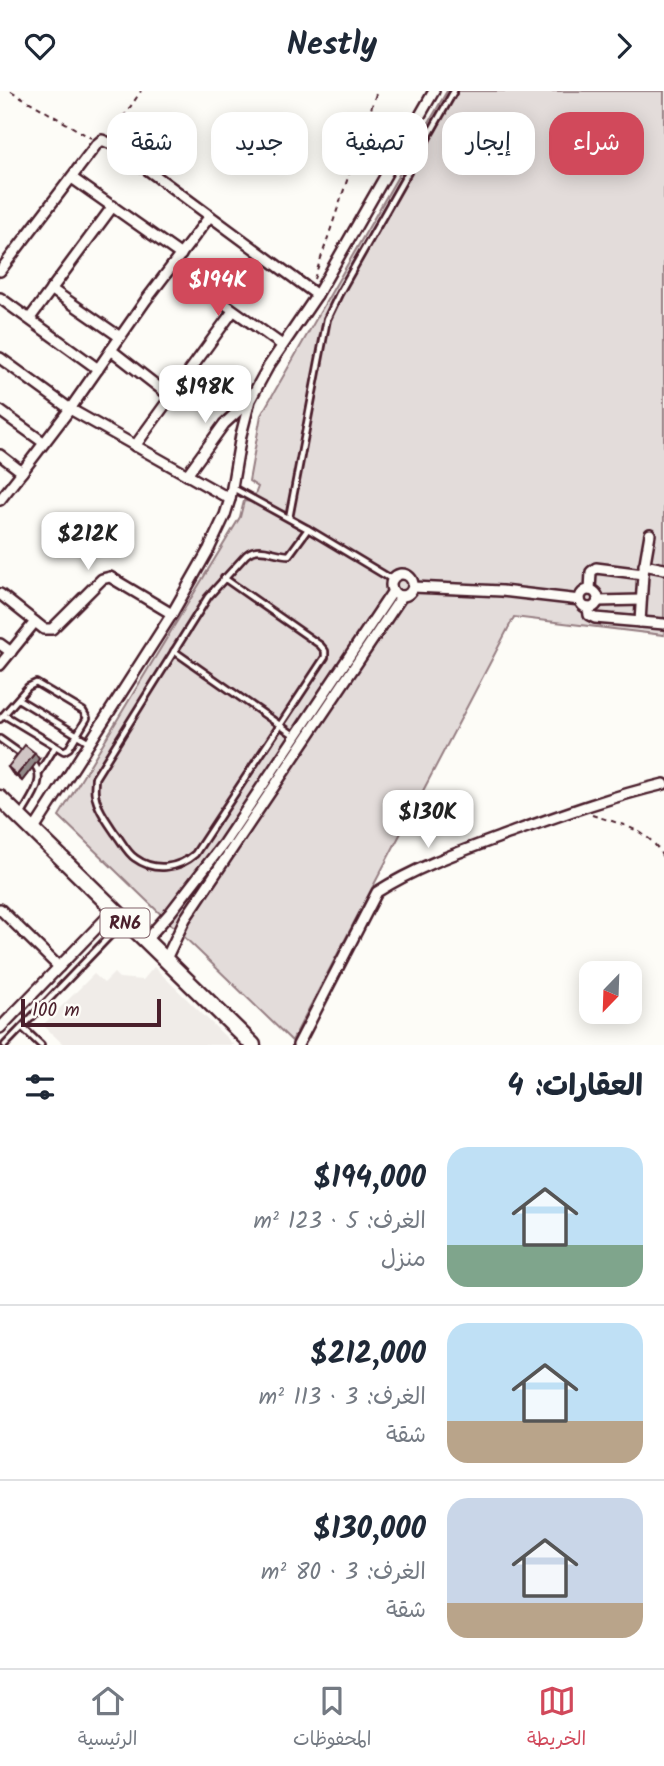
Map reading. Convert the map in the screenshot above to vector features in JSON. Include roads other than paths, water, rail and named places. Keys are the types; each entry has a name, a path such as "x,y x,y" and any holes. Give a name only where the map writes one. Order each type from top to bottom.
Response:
{"main road":[{"name":"RN6","path":"0,798 253,1045"}],"street":[{"path":"33,831 172,614 220,528 230,499 250,400 434,91"},
{"path":"0,271 103,142 211,216 314,292"},
{"path":"72,178 181,255"},
{"path":"30,318 113,206"},
{"path":"0,500 211,216"},
{"path":"172,265 282,345"},
{"path":"51,289 120,337"},
{"path":"0,298 98,369"},
{"path":"135,446 233,311"},
{"path":"111,350 170,396"},
{"path":"1,360 70,409 230,499"},
{"path":"187,475 224,424 250,400"},
{"path":"0,411 43,442"},
{"path":"0,455 22,472"},
{"path":"640,622 643,570 650,534"},
{"path":"590,590 591,575 596,568 664,569"},
{"path":"145,941 224,843 299,739 402,596 409,593 412,587 410,578 400,575 393,580 393,591 299,739 186,919 165,961"},
{"path":"0,594 44,629 52,629 102,579 110,577 172,614"},
{"path":"412,587 502,591 580,600"},
{"path":"590,590 597,595 598,601 594,607 588,608 582,605 580,600 582,594 590,590"},
{"path":"393,591 402,596"},
{"path":"598,601 641,600"},
{"path":"588,608 592,618 664,624"},
{"path":"0,665 35,622"},
{"path":"0,644 11,652"},
{"path":"298,1045 377,892 395,881 465,850 611,797 664,784"},
{"path":"0,909 59,967"},
{"path":"0,1028 59,967 119,916"}],"lane":[{"path":"289,518 327,319 454,91"},
{"path":"232,487 393,580"},
{"path":"224,578 325,651 321,666 195,854 177,866 162,867 133,858 103,816 95,796 95,778 208,597 224,578 251,550 289,555 308,529"},
{"path":"174,651 299,739"},
{"path":"30,684 42,684 85,713 87,720 67,750 61,751 2,717 30,684"},
{"path":"18,699 90,743"},
{"path":"0,739 25,757"},
{"path":"20,818 39,783 39,771 55,747"},
{"path":"34,764 39,771"},
{"path":"5,1045 23,1028 119,916"},
{"path":"23,1028 41,1045"}]}
